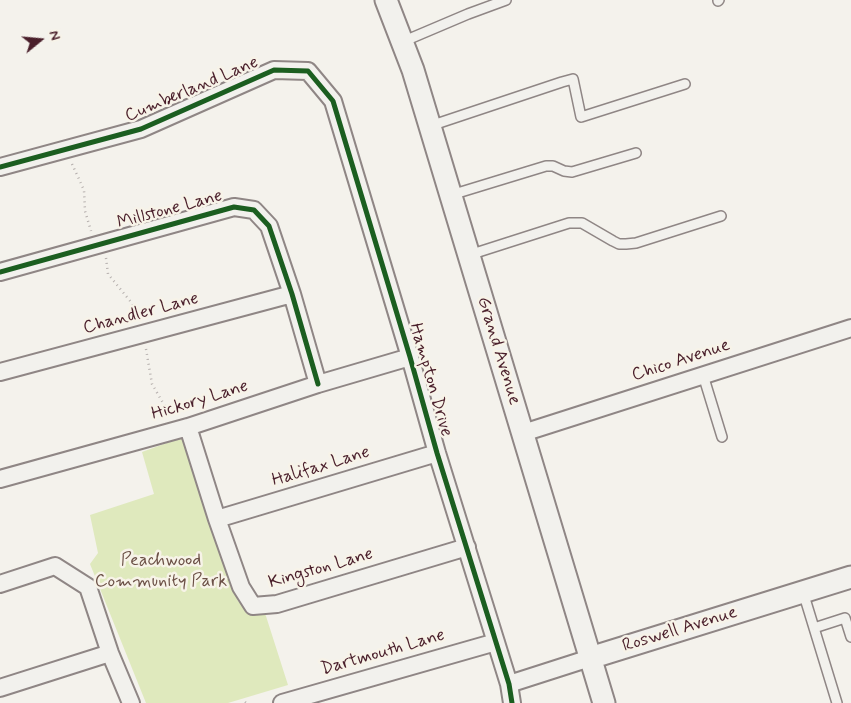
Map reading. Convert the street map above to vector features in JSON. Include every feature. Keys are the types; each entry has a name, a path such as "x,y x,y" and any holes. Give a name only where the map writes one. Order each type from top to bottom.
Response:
{"street":[{"name":"Grand Avenue","path":"386,0 413,70 604,703"},
{"name":"Cumberland Lane","path":"0,167 141,129 274,70 308,71"},
{"name":"Hampton Drive","path":"308,71 333,101 437,453 509,684 512,703"},
{"name":"Millstone Lane","path":"0,272 234,207 254,210 269,226 292,294 318,384"},
{"name":"Chandler Lane","path":"0,372 292,294"},
{"name":"Chico Avenue","path":"523,433 851,328"},
{"name":"Hickory Lane","path":"0,479 188,427 318,384 410,357"},
{"name":"Kingston Lane","path":"188,427 241,587 253,606 277,604 467,547"},
{"name":"Halifax Lane","path":"217,519 437,453"},
{"path":"0,584 55,566 88,587 110,653 130,703"},
{"name":"Roswell Avenue","path":"509,684 851,577"},
{"name":"Dartmouth Lane","path":"282,703 496,642"},
{"path":"0,688 110,653"}],"lane":[{"path":"402,42 506,0"},
{"path":"430,126 574,79 581,118 685,84"},
{"path":"451,195 546,166 553,166 572,172 636,153"},
{"path":"469,255 569,223 582,223 613,242 626,244 721,216"},
{"path":"703,375 722,437"},
{"path":"803,592 837,703"},
{"path":"814,628 845,618 851,637"}],"path":[{"path":"72,164 84,190 85,211 90,228 105,255 108,274 131,302 141,321 152,384 170,415 167,432"}],"green space":[{"name":"Peachwood Community Park","path":"183,437 238,601 252,613 265,613 288,685 228,703 146,703 90,564 98,553 90,515 154,494 142,452"}],"cycle path":[{"path":"0,167 141,129 274,70 308,71 333,101 437,453 509,684 512,703"},
{"path":"0,272 234,207 254,210 269,226 292,294 318,384"}]}
